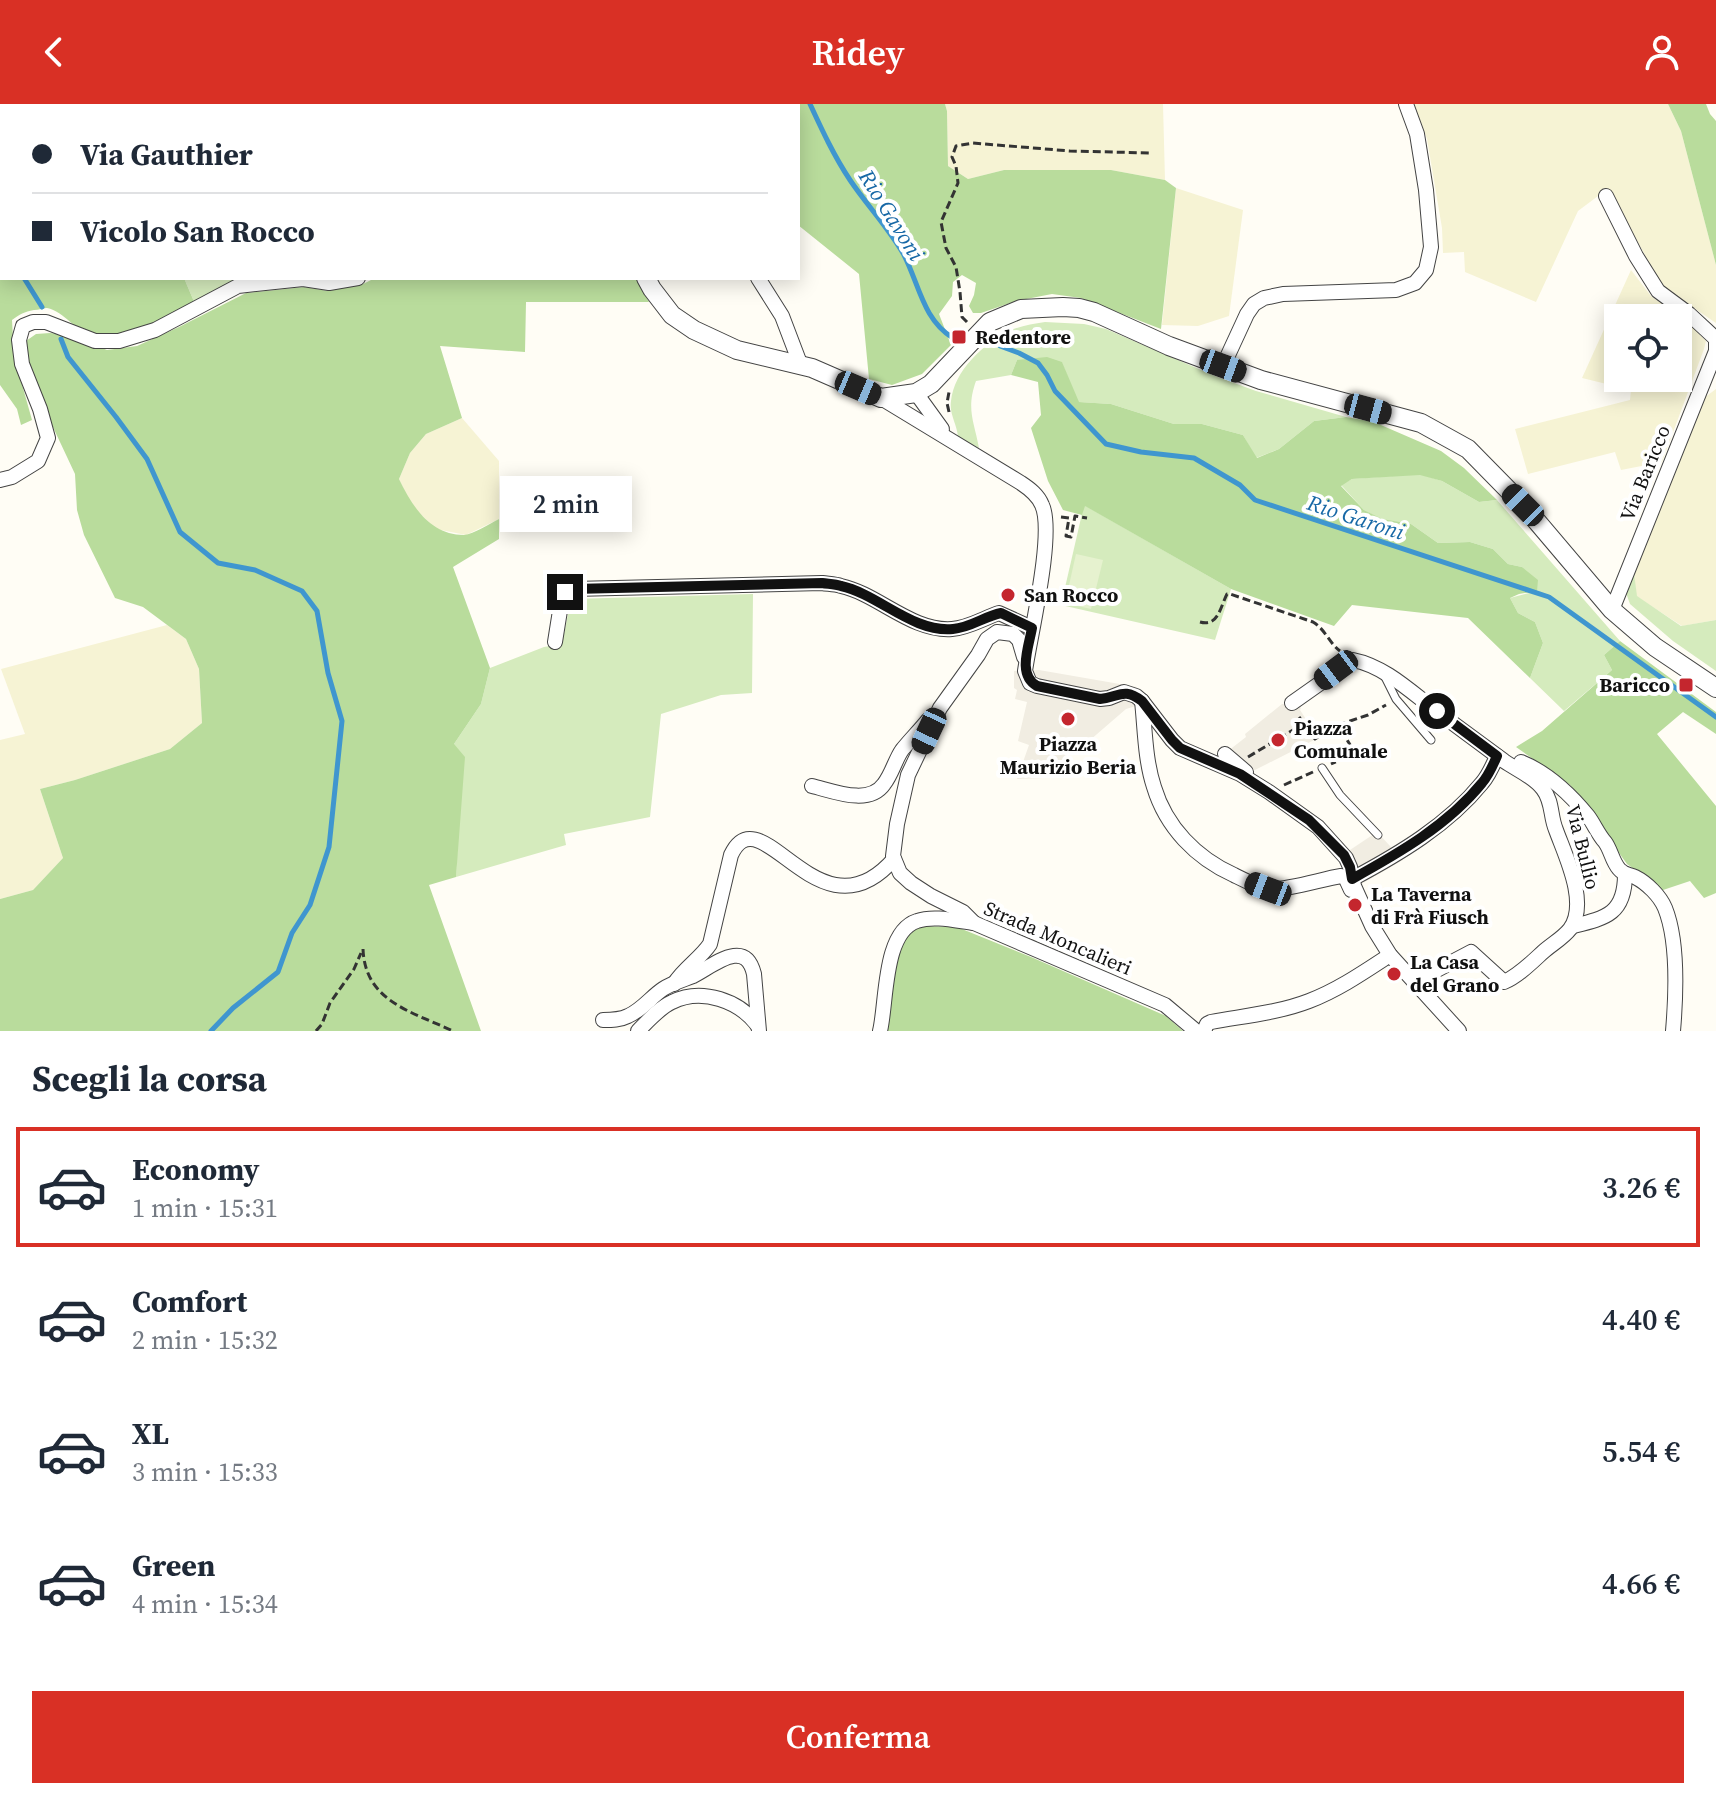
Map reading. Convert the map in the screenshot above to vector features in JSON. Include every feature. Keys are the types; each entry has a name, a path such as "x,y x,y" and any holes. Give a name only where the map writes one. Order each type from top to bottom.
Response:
{"street":[{"path":"1223,366 1247,314 1254,304 1264,298 1283,294 1396,290 1415,283 1426,270 1431,247 1426,190 1417,134 1406,104"},
{"name":"Via Baricco","path":"1606,196 1636,256 1658,291 1689,314 1716,341 1716,351 1612,610"},
{"path":"0,480 12,477 38,461 48,438 22,364 19,340 23,326 46,322 95,341 119,341 155,330 238,286 294,280"},
{"path":"310,280 329,283 354,280"},
{"path":"647,280 672,315 694,330 737,350 812,368 881,398 1032,491 1039,498 1045,514 1046,531 1026,663 1030,683 1100,699 1124,692 1139,699 1180,748 1261,786 1318,827 1344,855 1372,926 1390,955 1459,1031"},
{"path":"759,280 782,316 801,366"},
{"path":"881,398 916,393 931,384 990,322 1021,309 1063,307 1094,312 1169,346 1261,380 1421,423 1468,449 1523,505 1612,610 1655,647 1716,688"},
{"path":"916,393 929,414 954,441"},
{"path":"555,642 562,598 565,592 573,589 822,583 855,591 910,619 938,629 960,628 999,613 1032,628"},
{"path":"812,786 848,794 873,795 883,786 902,750 940,708 993,634 1013,634 1019,640 1026,663"},
{"path":"1292,703 1353,660 1363,662 1394,678 1497,756 1524,763 1548,775 1589,818 1606,843 1614,863 1625,874 1647,885 1663,902 1675,970 1673,1031"},
{"path":"1139,699 1153,786 1179,835 1191,848 1218,868 1268,889 1345,877 1356,905 1372,926"},
{"path":"940,708 908,775 897,824 894,859 900,873 911,883 963,912 974,923"},
{"path":"1352,879 1398,854 1431,831 1485,781 1497,756"},
{"name":"Via Bullio","path":"1414,982 1471,952 1504,982 1573,926 1576,897 1572,873 1555,828 1550,800 1532,778 1497,756"},
{"path":"1231,758 1261,786"},
{"path":"674,984 710,944 731,855 743,839 753,838 769,845 814,878 836,885 863,883 894,859"},
{"name":"Via Bullio","path":"1573,926 1603,919 1614,911 1621,900 1625,874"},
{"name":"Strada Moncalieri","path":"880,1031 894,945 905,929 916,921 928,920 974,923 1165,1005 1196,1031"},
{"path":"1204,1031 1211,1022 1310,1001 1362,974 1390,955"},
{"path":"603,1020 631,1015 665,988 725,958 739,956 752,965 758,1029"},
{"path":"638,1031 672,1002 702,995 739,1009 752,1017 758,1029"}],"lane":[{"path":"1382,672 1396,699 1431,740"},
{"path":"1322,768 1340,795 1378,835"}],"path":[{"path":"979,332 962,317 956,267 946,248 941,222 958,183 952,157 956,146 973,143 1070,151 1151,153"},
{"path":"953,384 947,403 955,428 954,441"},
{"path":"1045,514 1069,518 1066,536 1071,537 1075,516 1087,518"},
{"path":"1200,622 1207,624 1213,621 1227,594 1230,594 1315,623 1335,647 1353,660"},
{"path":"1231,758 1303,724 1315,739 1396,699"},
{"path":"1338,725 1355,753"},
{"path":"316,1031 363,949 363,963 377,990 397,1007 453,1031"}],"shaded area":[{"path":"945,104 1163,104 1165,180 1111,170 1004,170 968,179 948,166"},
{"path":"1414,104 1668,104 1681,131 1716,265 1716,323 1663,287 1609,191 1578,211 1536,302 1465,272 1464,252 1443,253 1442,228 1427,139"},
{"path":"1176,188 1243,210 1229,316 1198,326 1162,325"},
{"path":"1631,270 1651,296 1662,304 1616,304"},
{"path":"1692,327 1706,341 1692,381"},
{"path":"1604,330 1604,383 1582,378"},
{"path":"1716,389 1716,620 1682,626 1636,596 1634,573 1704,398"},
{"path":"1631,392 1688,392 1662,462 1621,470 1615,452 1528,474 1515,429 1630,400"},
{"path":"462,418 499,461 499,519 466,535 436,529 412,506 399,479 410,453 426,434"},
{"path":"167,625 186,639 199,669 202,723 170,749 40,789 63,858 33,890 0,899 0,740 25,734 1,669"},
{"name":"Piazza Maurizio Beria","path":"1039,670 1137,687 1136,706 1126,709 1082,747 1043,772 1043,778 1017,779 1029,745 1018,741 1027,702 1015,699 1014,671"},
{"name":"Piazza Comunale","path":"1282,704 1299,705 1320,737 1255,770 1249,769 1228,751"},
{"path":"1377,832 1403,860 1358,886 1347,852"}],"green space":[{"path":"800,104 945,104 948,166 968,179 1004,170 1111,170 1165,180 1176,188 1161,329 1081,298 1052,294 973,313 969,306 976,283 962,275 953,282 952,296 939,314 951,345 922,374 892,385 869,379 859,274 800,227"},
{"path":"1668,104 1706,104 1716,121 1716,265 1681,131"},
{"path":"0,280 185,280 195,304 146,329 120,337 88,335 59,313 47,308 22,314 12,320 14,356 32,420 21,425 17,409 0,385"},
{"path":"185,280 247,280 195,304"},
{"path":"371,280 637,280 649,302 526,302 525,352 440,346 462,418 426,434 410,453 399,479 416,509 441,530 464,535 499,519 499,539 453,567 490,668 481,704 454,744 465,757 456,877 429,885 481,1031 0,1031 0,899 33,890 63,858 40,789 170,749 202,723 199,669 186,639 143,607 115,598 84,535 77,510 75,474 25,358 26,341 36,334 50,333 69,335 107,350 137,346 246,293 304,287 328,291"},
{"path":"1045,322 1084,324 1106,329 1215,376 1346,417 1314,421 1279,449 1256,458 1243,435 1202,424 1174,424 1111,404 1078,402 1062,363 1017,360 1011,375 976,381 971,407 979,448 958,437 951,401 964,369 980,351 1009,331"},
{"path":"1047,357 1062,362 1079,402 1111,404 1174,424 1202,424 1243,435 1257,458 1279,449 1314,421 1346,417 1374,422 1441,451 1497,500 1479,502 1442,481 1420,475 1352,479 1341,486 1364,510 1382,519 1411,524 1438,543 1470,542 1493,549 1508,564 1522,567 1538,580 1537,591 1510,598 1518,613 1535,622 1543,643 1530,678 1468,618 1352,605 1334,626 1231,589 1085,506 1082,515 1063,510 1048,481 1031,428 1041,415 1038,382 1011,375 1017,360"},
{"path":"1420,474 1442,481 1479,502 1497,500 1620,641 1604,655 1612,670 1564,711 1530,678 1543,643 1535,622 1518,613 1510,598 1537,591 1522,567 1508,564 1493,549 1470,542 1438,543 1411,524 1382,520 1364,510 1341,485 1352,479"},
{"path":"1084,505 1231,589 1215,640 1061,605"},
{"path":"1076,554 1103,560 1091,609 1065,603"},
{"path":"1634,573 1637,596 1681,626 1716,620 1716,671 1673,641 1630,604 1626,593"},
{"path":"753,594 752,693 721,695 661,714 650,817 564,834 566,845 456,877 458,835 454,744 481,704 490,668 544,647 562,644 571,599"},
{"path":"1620,641 1716,712 1716,734 1683,712 1657,734 1716,806 1716,893 1704,898 1690,881 1663,890 1627,864 1570,785 1516,747 1542,731 1612,670 1604,655"},
{"path":"921,926 957,927 1166,1016 1183,1031 885,1031 898,947 911,931"}],"waterway":[{"name":"Rio Gavoni","path":"810,104 844,171 904,255 928,311 953,338"},
{"path":"25,280 42,307"},
{"path":"61,339 68,357 147,459 180,532 218,563 255,570 302,591 317,611 328,673 342,721 329,847 310,905 292,933 278,972 233,1008 211,1031"},
{"name":"Rio Garoni","path":"1000,346 1038,363 1055,391 1106,444 1141,452 1194,458 1240,485 1255,500 1549,597 1716,717"}],"place":[{"name":"Redentore","path":"959,337"},
{"name":"San Rocco","path":"1008,595"},
{"name":"Baricco","path":"1686,685"},
{"name":"Piazza Maurizio Beria","path":"1068,719"},
{"name":"Piazza Comunale","path":"1278,740"},
{"name":"La Taverna di Frà Fiusch","path":"1355,905"},
{"name":"La Casa del Grano","path":"1394,974"}],"route":[{"path":"565,592 573,589 822,583 855,591 910,619 938,629 960,628 1001,613 1032,628 1025,671 1030,683 1100,699 1124,692 1136,696 1180,748 1261,786 1318,827 1344,855 1352,879 1424,836 1485,781 1497,756 1437,711"}]}
